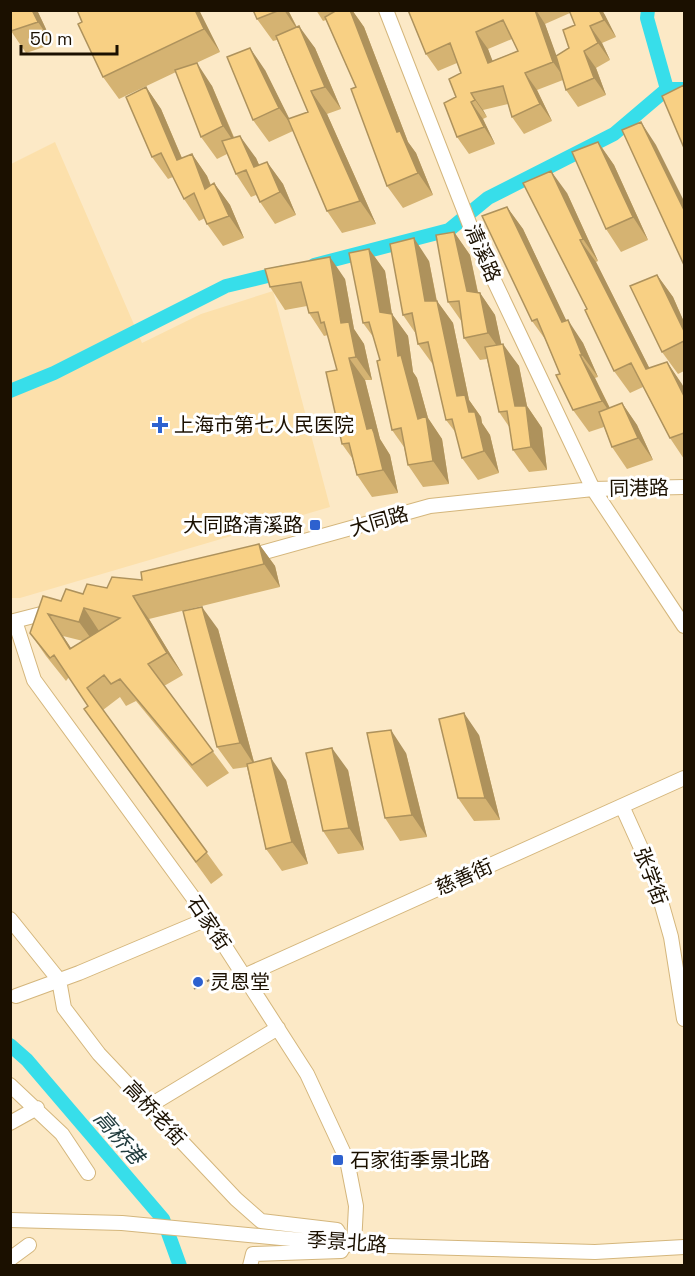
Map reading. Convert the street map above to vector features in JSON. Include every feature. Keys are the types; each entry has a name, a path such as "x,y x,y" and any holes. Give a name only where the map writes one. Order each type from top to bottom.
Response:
{"street":[{"name":"清溪路","path":"386,10 480,251 592,489"},
{"name":"同港路","path":"592,489 684,487"},
{"name":"大同路","path":"230,562 430,506 592,489"},
{"path":"592,489 684,627"},
{"path":"13,621 72,606"},
{"name":"石家街","path":"13,621 34,680 207,919 307,1074 347,1160 357,1206 350,1244"},
{"name":"慈善街","path":"244,976 684,778"},
{"name":"张学街","path":"622,806 654,877 671,937 684,1019"},
{"name":"高桥老街","path":"10,919 59,981 64,1008 99,1054 236,1199 261,1221 337,1230 350,1244"},
{"path":"16,996 59,981 207,919"},
{"path":"149,1106 278,1028"},
{"path":"10,1085 62,1134 88,1173"},
{"path":"10,1124 37,1108"},
{"name":"季景北路","path":"10,1220 122,1223 220,1230 350,1244 574,1251 684,1247"},
{"path":"250,1266 253,1254 341,1251 350,1244"},
{"path":"10,1259 29,1245"},
{"path":"574,1251 574,1266"}],"path":[{"path":"194,988 236,964"}],"shaded area":[{"name":"上海市第七人民医院","path":"55,142 142,343 201,314 273,291 330,507 20,598 11,598 11,164"}],"building":[{"path":"10,10 32,10 38,22 11,31"},
{"path":"77,10 195,10 204,29 103,77 78,24 82,22"},
{"path":"253,10 280,10 257,19"},
{"path":"337,10 350,10 397,132 400,131 418,173 387,186 351,89 356,87 325,17"},
{"path":"408,10 535,10 553,62 525,73 540,104 512,117 503,86 471,93 475,100 471,102 484,127 457,137 444,103 456,97 449,79 461,73 450,43 426,54","holes":["503,20 518,51 488,63 476,32"]},
{"path":"569,10 599,10 604,20 590,26 598,43 584,51 594,78 566,90 556,56 569,48 563,30 575,25"},
{"path":"299,26 325,87 311,91 360,201 327,211 288,119 308,112 276,36"},
{"path":"250,48 279,108 253,120 227,57"},
{"path":"197,63 223,126 201,137 175,70"},
{"path":"684,85 684,148 662,96"},
{"path":"146,87 177,160 192,154 205,189 214,183 229,216 207,224 194,193 184,199 161,153 152,157 126,97"},
{"path":"641,122 684,210 684,265 622,130"},
{"path":"240,136 254,167 267,162 280,192 260,202 246,170 236,174 222,141"},
{"path":"598,142 633,217 606,229 572,152"},
{"path":"551,171 583,239 580,240 646,369 667,362 684,396 684,433 670,438 631,363 614,371 585,310 587,309 523,183"},
{"path":"507,207 562,322 568,320 582,355 580,355 602,401 573,410 556,375 560,374 537,319 532,321 482,216"},
{"path":"454,232 467,291 480,293 488,333 464,338 459,301 448,302 436,235"},
{"path":"414,238 425,301 437,301 457,396 465,395 469,412 475,412 484,451 462,458 452,419 446,420 428,342 418,344 412,313 403,315 390,244"},
{"path":"369,249 380,312 392,314 398,356 401,355 418,419 426,416 433,461 408,465 401,428 392,430 377,361 380,360 369,322 363,323 349,253"},
{"path":"330,257 341,323 349,322 356,357 349,358 367,429 372,428 374,433 383,470 357,475 349,443 342,444 326,372 337,370 324,322 321,323 318,312 309,313 301,282 270,287 265,269"},
{"path":"657,275 684,331 684,341 662,352 630,286"},
{"path":"503,344 515,406 526,406 531,447 513,450 507,411 499,412 485,347"},
{"path":"622,403 638,438 612,447 599,412"},
{"path":"259,544 264,564 133,596 167,653 148,664 213,751 192,765 120,679 111,684 104,675 87,688 207,852 196,862 84,709 88,706 54,655 50,658 30,633 43,596 61,601 66,589 83,594 87,584 107,588 112,577 142,580 141,572","holes":["84,608 120,618 70,649 48,614 79,622"]},
{"path":"202,607 240,743 217,747 183,611"},
{"path":"464,713 485,798 458,798 439,719"},
{"path":"391,730 412,815 385,818 367,733"},
{"path":"332,748 349,828 323,831 306,753"},
{"path":"271,758 292,842 266,849 247,764"}],"waterway":[{"path":"648,10 647,18 667,89"},
{"path":"314,265 449,230 488,198 614,134 667,89 684,89"},
{"path":"10,391 54,373 226,286 284,272"},
{"name":"高桥港","path":"10,1045 27,1060 163,1219 180,1266"}],"place":[{"name":"上海市第七人民医院","path":"160,425"},
{"name":"大同路清溪路","path":"315,525"},
{"name":"灵恩堂","path":"198,982"},
{"name":"石家街季景北路","path":"338,1160"}]}
